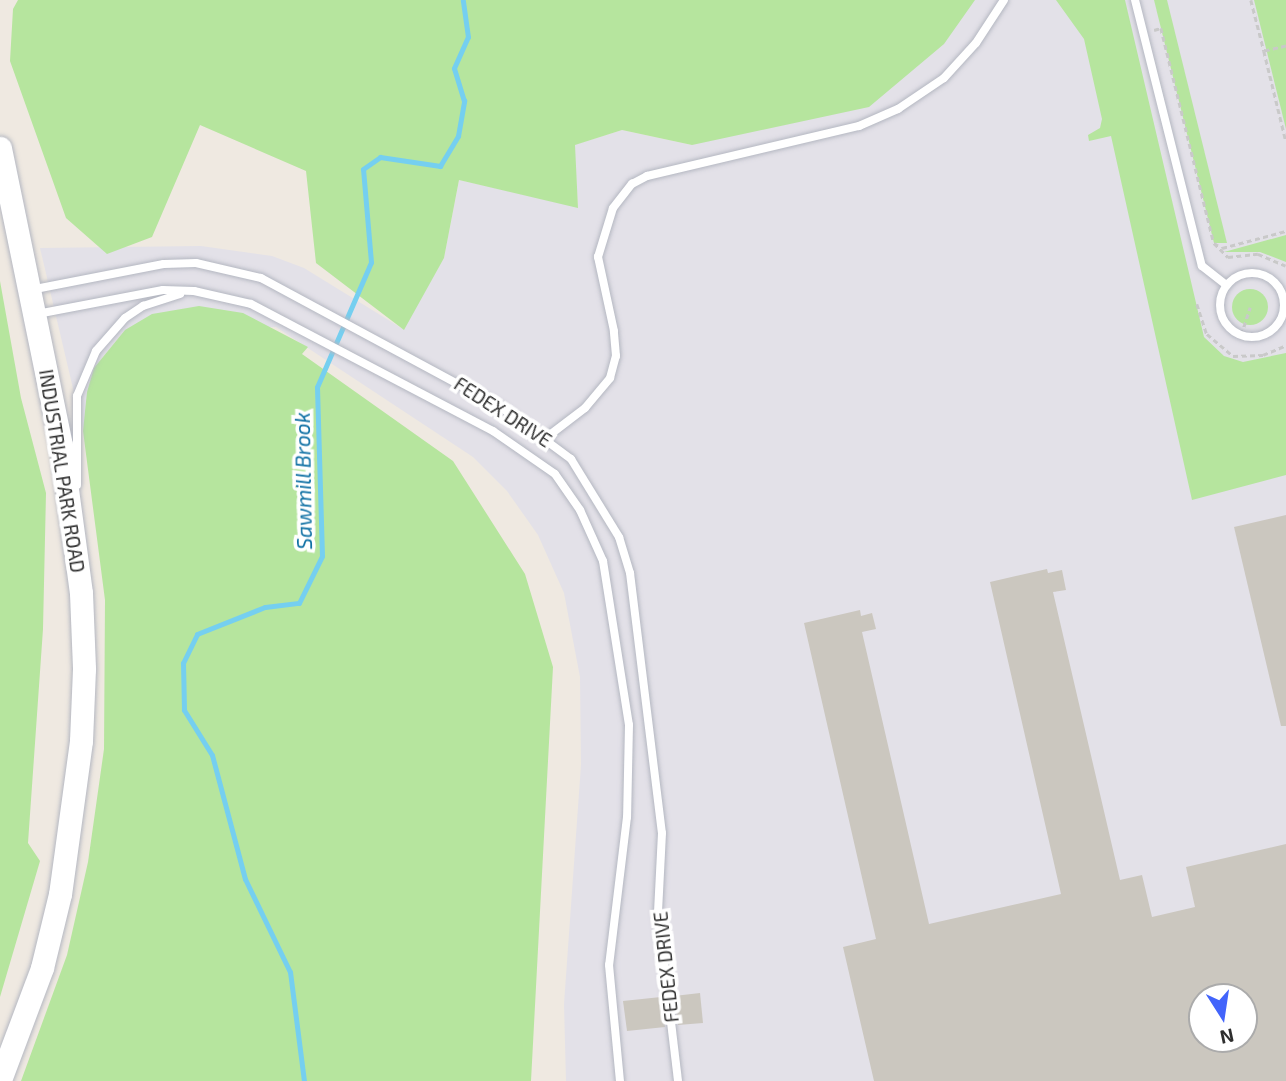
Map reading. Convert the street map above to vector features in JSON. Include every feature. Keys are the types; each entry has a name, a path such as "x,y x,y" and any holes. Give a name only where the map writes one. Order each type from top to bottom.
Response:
{"street":[{"name":"INDUSTRIAL PARK ROAD","path":"0,148 63,457 81,593 81,741 60,894 42,968 0,1080"}],"lane":[{"path":"547,438 585,408 610,378 616,356 614,331 598,257 602,231 613,208 632,184 647,176 859,126 898,109 944,78 976,43 1004,0"},
{"path":"1135,0 1202,265 1226,285"},
{"name":"FEDEX DRIVE","path":"30,290 124,269 196,263 261,278 366,332 547,438 571,459 598,497 619,537 630,573 660,821 659,913 678,1081"},
{"path":"1243,274 1263,275 1279,288 1285,305 1282,317 1267,333 1241,335 1221,317 1219,306 1226,285 1243,274"},
{"path":"81,593 75,423 86,370 103,342 125,318 166,296 194,291"},
{"name":"FEDEX DRIVE","path":"34,314 128,293 194,291 251,304 353,355 540,460 580,510 603,561 629,725 627,817 609,965 620,1081"}],"path":[{"path":"1251,0 1286,141"},
{"path":"1161,28 1214,243 1228,257 1258,254 1286,266"},
{"path":"1264,51 1286,46"},
{"path":"1214,243 1222,248 1286,231"},
{"path":"1197,304 1207,334 1233,356 1263,355 1286,345"},
{"path":"1241,335 1250,307"}],"shaded area":[{"path":"975,0 1286,0 1286,1081 566,1081 564,1004 581,765 580,677 564,593 538,535 507,491 473,457 276,327 125,330 94,368 83,431 40,248 201,246 272,256 304,268 403,329 444,258 459,180 578,207 574,145 622,130 692,145"}],"green space":[{"path":"18,0 975,0 944,44 869,107 692,145 622,130 575,145 578,208 459,180 444,258 404,330 316,263 306,171 200,125 152,237 107,254 66,218 10,61 13,9"},
{"path":"1056,0 1125,0 1204,337 1224,356 1243,362 1286,353 1286,475 1192,500 1111,136 1089,141 1088,135 1100,128 1102,119 1084,39"},
{"path":"1154,0 1167,0 1227,243 1214,243"},
{"path":"1254,0 1286,0 1286,129"},
{"path":"1286,235 1286,262 1260,252 1224,252"},
{"path":"0,281 21,398 46,493 43,629 28,843 40,861 0,997"},
{"path":"1250,289 1263,294 1268,307 1263,320 1250,325 1237,320 1232,307 1237,294"},
{"path":"199,306 243,313 308,347 302,354 453,461 525,574 553,667 531,1081 21,1081 67,955 88,862 104,749 105,600 83,431 87,392 94,368 125,330 152,314"}],"building":[{"path":"1286,515 1286,726 1281,726 1234,527"},
{"path":"1047,569 1048,573 1062,570 1066,590 1053,592 1120,880 1142,875 1152,917 1195,907 1186,867 1286,844 1286,1081 874,1081 843,947 876,939 804,623 860,610 861,616 872,613 876,629 862,632 929,924 1061,894 990,582"},
{"path":"700,993 703,1023 678,1025 674,996"},
{"path":"661,997 665,1027 627,1031 623,1001"}],"waterway":[{"name":"Sawmill Brook","path":"304,1081 290,972 245,879 212,755 184,710 183,663 197,634 265,607 299,603 322,556 317,387 371,262 363,169 380,157 440,166 458,136 464,101 454,68 468,37 463,0"}]}
